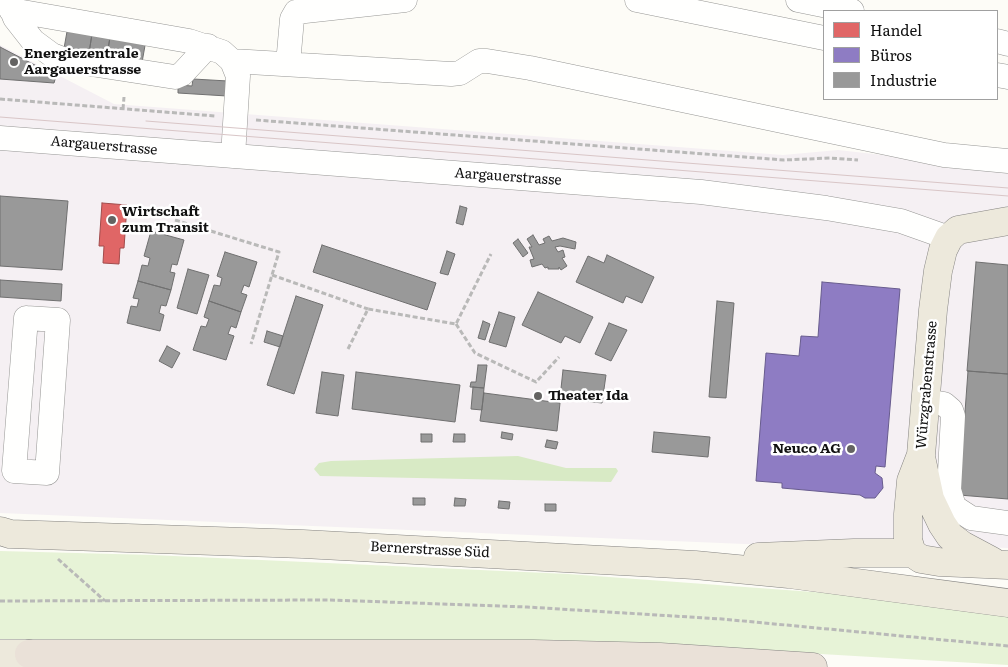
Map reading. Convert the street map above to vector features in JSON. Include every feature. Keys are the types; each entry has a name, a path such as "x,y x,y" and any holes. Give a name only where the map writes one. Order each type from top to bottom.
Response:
{"highway":[{"path":"29,654 533,654 660,658 813,667"}],"main road":[{"path":"949,238 958,230 1008,221"},
{"name":"Würzgrabenstrasse","path":"912,553 908,540 911,481 921,456 936,282 940,260 949,238"},
{"path":"921,456 930,499 950,536 980,556 1007,565"},
{"path":"854,553 873,546 891,536 902,525 908,514"},
{"name":"Bernerstrasse Süd","path":"3,534 323,545 695,565 849,581 1008,603"},
{"path":"695,565 772,556 912,553 921,559 939,562 1007,565"},
{"path":"0,654 29,654 99,667"}],"street":[{"path":"288,64 292,19 296,12 405,0"},
{"path":"637,0 823,38"},
{"path":"798,0 847,10"},
{"path":"9,5 33,41 52,55 65,60 174,77 182,74 208,46"},
{"path":"9,5 208,46 222,52 232,62 239,81 233,156"},
{"path":"232,62 455,74 479,61 487,61 530,68 944,155 1008,162"},
{"name":"Aargauerstrasse","path":"0,138 701,192 826,208 901,221 949,238"},
{"path":"26,318 58,320 47,473 14,471 26,318"},
{"path":"925,401 944,404 952,413 949,496 958,511 980,520 1008,523"}],"path":[{"path":"123,109 124,97"},
{"path":"0,99 784,160 830,158 859,160"},
{"path":"175,220 279,252 251,344"},
{"path":"456,324 491,254"},
{"path":"272,275 368,309 456,324 475,353 536,382 559,357"},
{"path":"348,350 368,309"},
{"path":"68,567 105,601"},
{"path":"0,601 358,600 555,608 824,628 1008,646"}],"shaded area":[{"path":"0,45 114,104 783,155 838,150 1008,169 1008,548 980,547 913,551 0,513"}],"green space":[{"path":"518,456 566,468 616,468 618,471 611,482 320,476 314,469 319,463 331,461"},
{"path":"0,551 152,555 568,574 854,595 1008,615 1008,665 651,644 0,639"}],"building: Handel":[{"path":"102,203 127,205 124,248 120,248 119,264 103,263 104,246 99,246"}],"building: Büros":[{"path":"822,282 900,289 885,467 876,466 875,473 882,478 883,488 875,498 782,488 782,483 756,481 766,353 799,356 801,336 818,337"}],"building: Industrie":[{"path":"68,26 146,40 141,68 63,54","holes":["92,34 110,37 107,56 89,53"]},
{"path":"92,34 110,37 107,56 89,53"},
{"name":"Energiezentrale Aargauerstrasse","path":"0,47 56,76 54,83 0,79"},
{"path":"193,79 228,81 227,96 178,93 178,85 192,86"},
{"path":"0,196 68,201 62,270 0,266"},
{"path":"460,206 467,208 463,225 456,223"},
{"path":"151,231 184,240 177,265 172,264 170,272 175,273 171,290 138,281 142,265 148,266 150,258 144,256"},
{"path":"533,235 539,245 545,243 543,239 549,236 552,241 563,238 576,242 575,249 555,247 558,252 563,250 565,257 562,258 567,266 561,270 559,267 559,269 548,269 548,267 545,268 542,264 532,267 530,260 534,259 529,247 532,247 527,239"},
{"path":"518,239 528,253 523,257 513,243"},
{"path":"322,245 436,283 427,310 313,272"},
{"path":"447,251 455,254 448,275 440,273"},
{"path":"225,252 257,262 249,287 244,285 241,293 247,295 241,312 209,301 214,285 220,286 222,278 217,276"},
{"path":"607,255 654,277 642,303 626,296 623,303 576,282 588,256 604,263"},
{"path":"976,262 1008,265 1008,374 967,371"},
{"path":"188,269 209,275 197,314 177,308"},
{"path":"0,280 62,284 61,301 0,297"},
{"path":"138,281 171,290 166,306 161,305 159,313 164,315 160,331 127,323 131,306 137,307 139,299 133,298"},
{"path":"538,292 593,317 580,343 565,336 561,343 522,325"},
{"path":"296,296 323,305 294,394 267,385"},
{"path":"209,301 241,312 236,328 231,326 228,334 234,336 226,360 193,350 201,326 206,327 209,319 204,317"},
{"path":"717,301 734,303 726,398 709,397"},
{"path":"499,312 515,317 506,347 489,342"},
{"path":"483,321 490,324 485,340 478,338"},
{"path":"609,323 627,330 611,361 595,354"},
{"path":"267,331 283,336 280,347 264,342"},
{"path":"167,346 180,353 172,368 159,361"},
{"path":"478,365 487,365 484,388 470,387 471,382 476,382"},
{"path":"563,370 606,375 602,403 560,398"},
{"path":"968,371 1008,374 1008,499 959,495"},
{"path":"322,372 344,375 338,416 316,413"},
{"path":"356,372 460,385 455,422 352,409"},
{"path":"473,387 484,388 482,410 471,409"},
{"path":"484,393 560,403 557,431 480,421"},
{"path":"502,432 513,434 512,440 501,438"},
{"path":"654,432 710,437 708,457 652,452"},
{"path":"421,434 432,434 432,442 421,442"},
{"path":"454,434 465,434 465,442 453,442"},
{"path":"547,440 558,442 556,449 545,447"},
{"path":"413,498 425,498 425,505 413,505"},
{"path":"455,498 466,499 465,506 454,506"},
{"path":"499,501 510,502 509,509 498,508"},
{"path":"545,504 556,504 556,511 545,511"}],"tram line":[{"path":"0,117 1008,196"},
{"path":"146,121 1008,188"}],"place":[{"name":"Energiezentrale Aargauerstrasse","path":"14,62"},
{"name":"Wirtschaft zum Transit","path":"112,220"},
{"name":"Theater Ida","path":"538,396"},
{"name":"Neuco AG","path":"851,449"}]}
